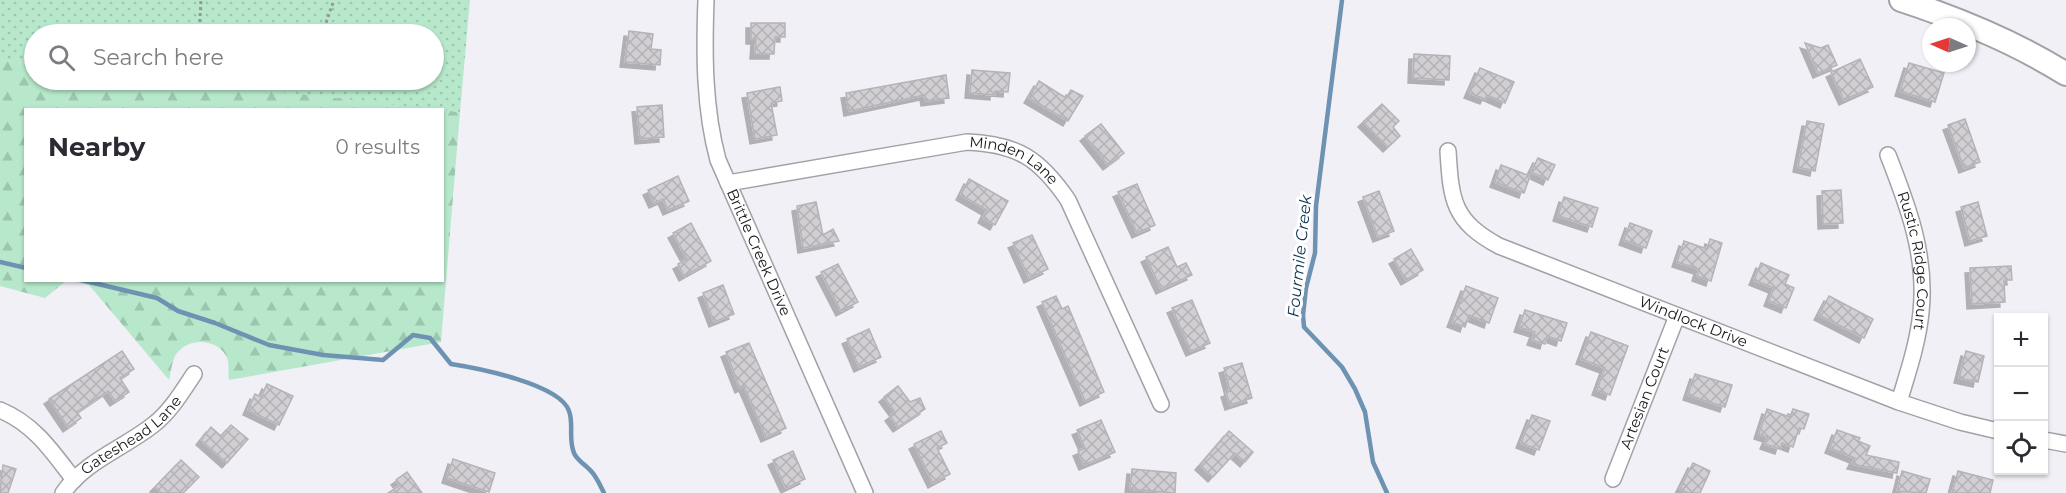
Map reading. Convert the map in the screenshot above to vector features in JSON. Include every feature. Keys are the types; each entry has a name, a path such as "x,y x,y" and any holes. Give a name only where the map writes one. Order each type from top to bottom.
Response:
{"main road":[{"path":"1901,0 1984,31 2026,50 2066,74"}],"street":[{"name":"Brittle Creek Drive","path":"706,0 708,117 718,160 865,493"},
{"name":"Minden Lane","path":"728,183 967,142 1004,146 1023,154 1050,174 1068,200 1161,404"},
{"name":"Windlock Drive","path":"1448,151 1450,185 1455,203 1468,227 1499,246 1899,402 1960,422 1994,430"},
{"name":"Rustic Ridge Court","path":"1888,155 1912,223 1922,272 1921,312 1916,341 1899,402"},
{"name":"Artesian Court","path":"1613,479 1677,316"},
{"name":"Gateshead Lane","path":"63,493 74,480 153,426 174,403 194,374"},
{"path":"0,410 23,421 34,430 74,480"},
{"path":"2048,441 2066,444"}],"path":[{"path":"200,24 201,0"},
{"path":"325,24 334,0"}],"green space":[{"path":"0,0 470,0 460,112 444,110 444,108 424,108 263,90 444,90 444,24 24,24 24,63 0,60"},
{"path":"0,60 24,63 24,90 265,90 431,108 24,108 24,282 65,282 45,298 0,286"},
{"path":"444,110 460,112 441,342 229,380 228,360 224,353 212,344 197,342 189,344 177,353 169,380 89,285 75,282 444,282"}],"building":[{"path":"751,23 785,23 785,37 775,37 774,54 755,54 756,39 751,39"},
{"path":"629,31 653,34 651,49 661,50 660,65 625,62"},
{"path":"1805,43 1821,48 1828,45 1837,65 1818,73"},
{"path":"1414,54 1450,56 1449,80 1413,78"},
{"path":"1860,59 1873,87 1844,100 1831,72"},
{"path":"1909,63 1922,67 1922,72 1944,73 1935,102 1900,91"},
{"path":"1480,68 1514,82 1505,103 1487,95 1485,99 1469,93"},
{"path":"972,70 1010,73 1008,92 995,91 995,95 970,93"},
{"path":"946,75 949,98 926,101 925,95 849,111 846,93"},
{"path":"1039,81 1066,98 1071,90 1083,96 1068,121 1029,98"},
{"path":"780,87 782,101 771,103 777,135 755,139 747,93"},
{"path":"1382,104 1399,121 1393,127 1400,136 1388,147 1363,122"},
{"path":"662,105 664,137 640,139 637,107"},
{"path":"1965,119 1980,162 1964,168 1948,125"},
{"path":"1807,121 1824,124 1815,171 1798,167"},
{"path":"1101,124 1124,153 1108,165 1085,136"},
{"path":"1538,158 1555,165 1548,180 1531,172"},
{"path":"1501,165 1530,176 1524,193 1495,182"},
{"path":"678,176 689,201 668,210 663,199 654,203 648,190"},
{"path":"969,179 1008,201 995,225 983,218 987,210 961,195"},
{"path":"1137,184 1155,225 1137,233 1118,192"},
{"path":"1841,190 1843,223 1823,224 1822,191"},
{"path":"1379,191 1394,231 1378,237 1363,197"},
{"path":"1564,197 1598,208 1592,227 1558,216"},
{"path":"816,202 823,235 833,229 839,241 803,248 797,206"},
{"path":"1978,202 1987,236 1970,241 1961,207"},
{"path":"691,223 711,261 684,276 678,264 687,259 673,233"},
{"path":"1630,223 1652,231 1646,248 1624,240"},
{"path":"1032,235 1048,269 1029,278 1013,243"},
{"path":"1710,239 1722,243 1711,281 1697,276 1699,269 1677,262 1684,241 1707,249"},
{"path":"1168,247 1177,267 1186,263 1192,275 1161,289 1146,257"},
{"path":"1411,249 1423,270 1406,280 1394,259"},
{"path":"1761,263 1789,275 1785,284 1794,288 1786,308 1769,301 1774,288 1754,280"},
{"path":"838,264 858,302 841,311 821,272"},
{"path":"2011,266 2012,280 2004,280 2005,302 1972,304 1970,268"},
{"path":"723,285 734,314 714,322 703,293"},
{"path":"1466,286 1498,298 1489,323 1469,315 1465,327 1452,322"},
{"path":"1056,296 1062,309 1068,306 1104,392 1085,401 1042,302"},
{"path":"1829,296 1873,319 1864,338 1819,315"},
{"path":"1192,300 1210,343 1191,351 1172,308"},
{"path":"1525,310 1567,323 1561,341 1547,336 1545,344 1532,340 1535,332 1519,327"},
{"path":"869,329 881,357 859,367 847,339"},
{"path":"1591,332 1628,346 1610,395 1597,390 1605,368 1581,359"},
{"path":"749,343 786,428 766,437 744,386 740,388 726,352"},
{"path":"122,351 134,369 120,378 129,392 115,401 108,391 77,412 81,418 68,427 49,399"},
{"path":"1966,351 1984,356 1978,382 1959,378"},
{"path":"1242,363 1252,398 1230,405 1226,392 1230,391 1224,368"},
{"path":"1695,374 1732,385 1725,407 1688,395"},
{"path":"267,384 293,396 279,425 248,410 255,394 261,397"},
{"path":"898,386 910,402 920,398 925,409 898,427 890,416 895,412 884,397"},
{"path":"1767,409 1790,417 1793,409 1809,414 1804,429 1799,428 1793,447 1782,443 1780,449 1765,444 1768,437 1759,434"},
{"path":"1532,415 1550,421 1539,450 1521,443"},
{"path":"1101,420 1115,452 1084,465 1078,451 1085,448 1077,430"},
{"path":"231,425 248,439 227,463 201,440 211,427 221,436"},
{"path":"1837,430 1860,438 1858,441 1870,446 1866,455 1899,462 1897,473 1852,464 1855,458 1830,448"},
{"path":"941,431 947,443 937,448 950,474 933,483 914,444"},
{"path":"1229,431 1253,452 1245,462 1235,453 1213,477 1200,465"},
{"path":"793,451 805,479 786,488 773,460"},
{"path":"453,459 495,473 489,492 447,478"},
{"path":"181,460 199,477 183,493 161,493 155,487"},
{"path":"1693,463 1710,471 1700,493 1688,493 1680,489"},
{"path":"3,465 16,469 8,493 0,493"},
{"path":"1132,469 1176,473 1175,493 1130,489"},
{"path":"1902,471 1930,479 1926,493 1897,491"},
{"path":"1958,471 1993,480 1990,493 1952,493"},
{"path":"407,472 422,493 388,493 400,485 396,480"}],"waterway":[{"name":"Fourmile Creek","path":"1342,0 1316,206 1315,253 1306,288 1304,327 1342,367 1355,389 1365,412 1373,462 1387,493"},
{"path":"0,262 24,268"},
{"path":"89,282 157,298 178,311 269,345 323,355 383,360 413,335 430,338 451,364 479,369 535,385 562,401 569,411 574,453 594,474 604,493"}]}
